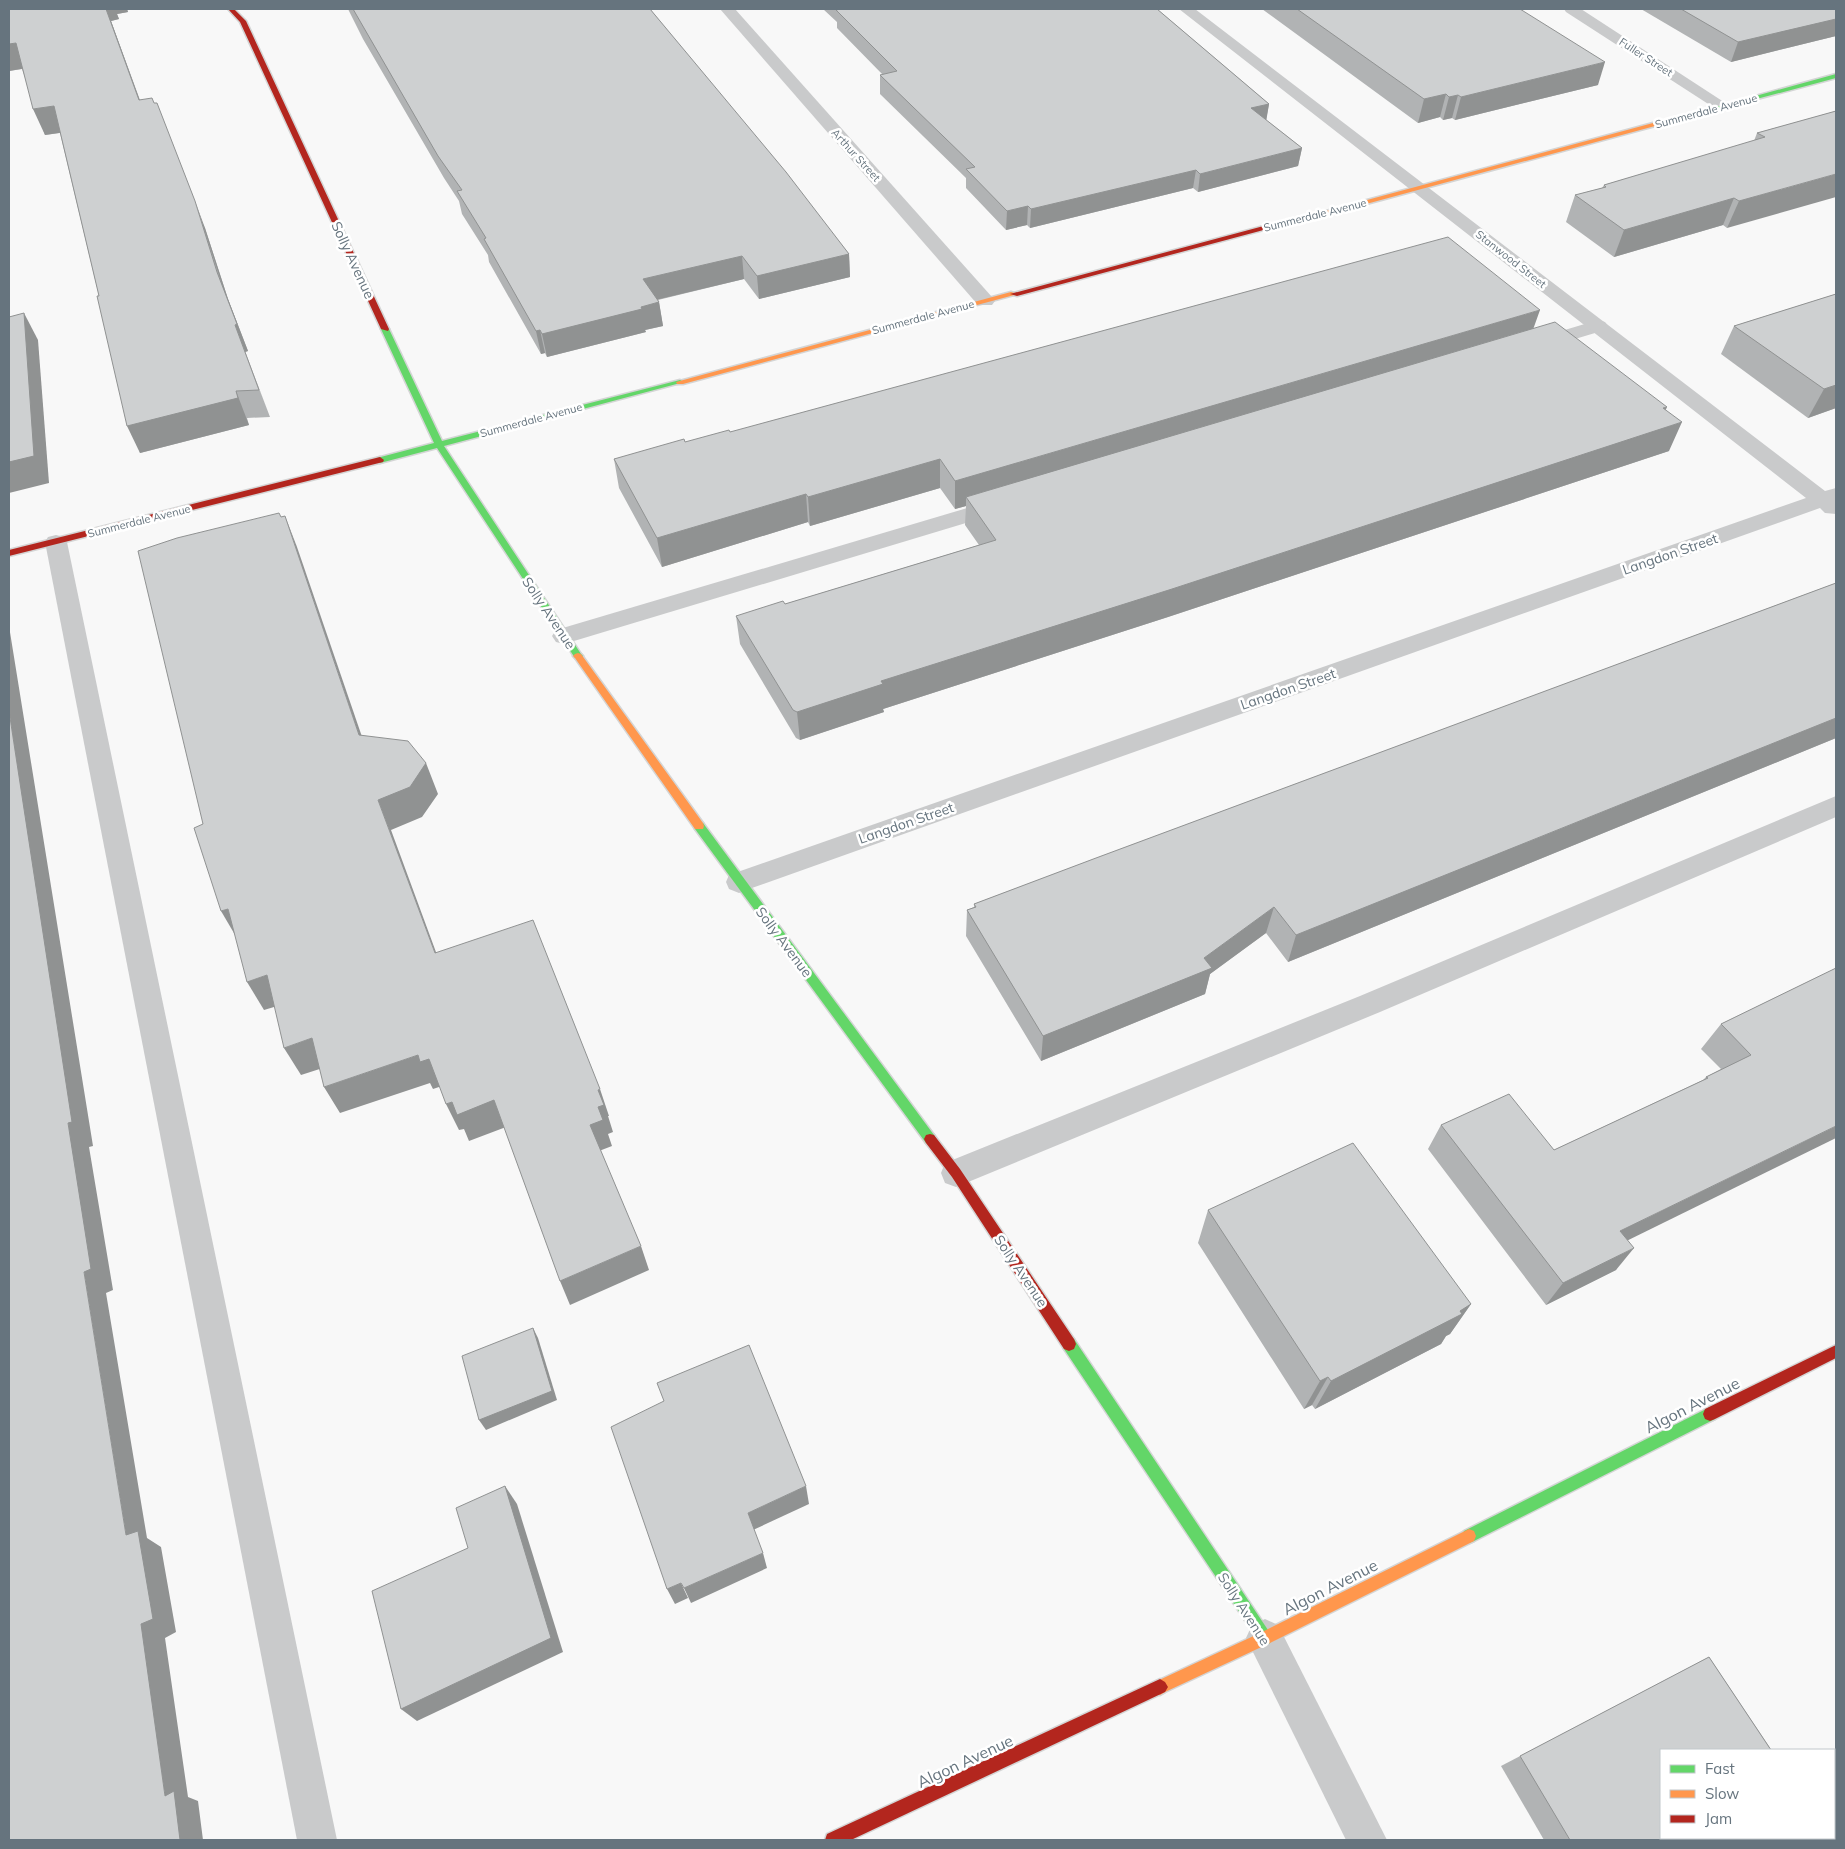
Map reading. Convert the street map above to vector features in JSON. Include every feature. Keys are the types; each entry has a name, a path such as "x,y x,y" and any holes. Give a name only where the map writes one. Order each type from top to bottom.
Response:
{"street":[{"name":"Solly Avenue","path":"231,9 243,21"},
{"name":"Solly Avenue","path":"242,9 243,21 438,445 564,636 740,882 956,1173 1265,1638 1367,1840"},
{"name":"Arthur Street","path":"727,9 985,301"},
{"name":"Stanwood Street","path":"1186,9 1598,326 1832,502"},
{"name":"Fuller Street","path":"1571,9 1722,106"},
{"name":"Summerdale Avenue","path":"9,553 438,445 1419,188 1836,76"},
{"path":"1512,352 1598,326"},
{"path":"564,636 1024,498"},
{"name":"Langdon Street","path":"740,882 1832,502"},
{"path":"56,542 317,1840"},
{"path":"956,1173 1370,1004 1836,806"},
{"name":"Algon Avenue","path":"833,1840 1265,1638 1836,1351"}],"building":[{"path":"9,9 106,9 139,100 152,98 154,103 157,103 195,201 217,272 259,390 236,391 238,398 127,426 97,296 99,296 54,106 33,109 16,43 9,44"},
{"path":"353,9 650,9 786,172 849,254 757,276 742,256 643,279 659,302 641,307 642,309 542,334 540,330 536,331 484,239 486,238 457,191 462,190 438,156"},
{"path":"1157,9 1269,104 1251,108 1302,148 1200,174 1196,170 1031,209 1028,206 1007,211 966,169 975,167 880,75 897,71 836,10"},
{"path":"1297,9 1520,9 1605,62 1461,97 1458,95 1449,97 1446,94 1424,99"},
{"path":"1681,9 1836,9 1836,19 1738,42"},
{"path":"1836,111 1836,174 1739,201 1734,198 1624,230 1575,195 1765,137 1757,133"},
{"path":"1448,237 1540,310 955,481 940,459 808,497 806,494 657,538 614,459 684,439 685,442 729,430 730,432"},
{"path":"1836,294 1836,385 1824,389 1734,326"},
{"path":"24,313 34,456 9,462 9,317"},
{"path":"1555,322 1667,407 1663,408 1682,422 1172,589 881,681 883,684 797,712 793,710 736,616 783,601 785,604 996,540 966,497"},
{"path":"279,513 281,517 285,516 359,735 408,741 426,763 410,787 378,800 435,953 533,920 600,1089 598,1090 604,1105 598,1107 603,1120 590,1125 641,1246 560,1281 494,1100 457,1115 452,1102 446,1104 429,1059 420,1062 418,1055 324,1087 312,1038 284,1048 267,975 247,982 228,909 221,911 194,828 203,824 138,551 177,538"},
{"path":"1836,583 1836,718 1296,935 1274,907 1204,958 1212,968 1043,1036 967,910 976,907 974,904 1096,858"},
{"path":"9,711 72,1122 68,1123 91,1269 84,1272 126,1535 138,1531 153,1619 141,1624 165,1796 174,1791 180,1840 9,1840"},
{"path":"1836,968 1836,1126 1620,1231 1634,1248 1563,1283 1441,1125 1509,1094 1554,1150 1708,1078 1706,1077 1751,1055 1721,1024"},
{"path":"1353,1143 1471,1304 1460,1311 1462,1314 1331,1381 1328,1377 1320,1381 1208,1210"},
{"path":"533,1328 552,1391 479,1420 462,1356"},
{"path":"749,1345 806,1486 748,1513 763,1553 684,1588 681,1583 667,1589 611,1427 664,1401 657,1383"},
{"path":"505,1486 551,1638 401,1709 372,1591 468,1548 456,1508"},
{"path":"1709,1657 1770,1749 1660,1749 1660,1839 1832,1840 1570,1840 1520,1756"}],"traffic: fast":[{"path":"1653,125 1836,76"},
{"path":"385,329 439,445 578,656"},
{"path":"380,460 680,382"},
{"path":"699,826 930,1139"},
{"path":"1069,1344 1265,1638"},
{"path":"1469,1536 1710,1414"}],"traffic: slow":[{"path":"1278,225 1653,125"},
{"path":"680,382 1014,294"},
{"path":"578,656 699,826"},
{"path":"1160,1687 1265,1638 1469,1536"}],"traffic: jam":[{"path":"231,9 243,21 385,329"},
{"path":"1014,294 1278,225"},
{"path":"9,553 380,460"},
{"path":"930,1139 956,1173 1069,1344"},
{"path":"1710,1414 1836,1351"},
{"path":"833,1840 1160,1687"}]}
